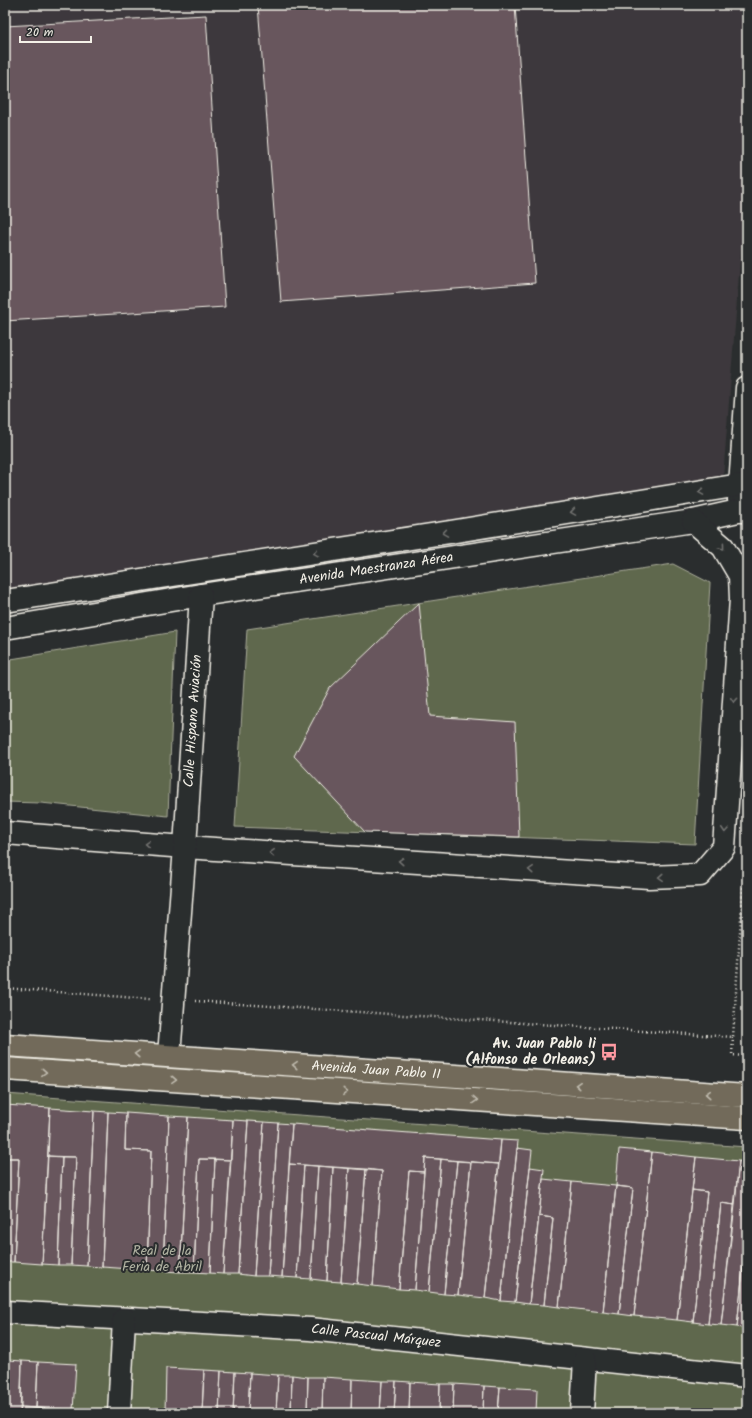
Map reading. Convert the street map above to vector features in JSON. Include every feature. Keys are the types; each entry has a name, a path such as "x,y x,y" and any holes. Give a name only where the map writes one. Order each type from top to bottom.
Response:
{"main road":[{"name":"Avenida Juan Pablo II","path":"5,1045 747,1096"},
{"name":"Avenida Juan Pablo II","path":"5,1069 747,1118"}],"street":[{"path":"5,601 458,531 743,502 747,388"},
{"name":"Avenida Maestranza Aérea","path":"5,628 201,595 693,521 743,502"},
{"path":"5,833 185,847 648,877 700,874 724,847 741,599 740,576 723,547 693,521"},
{"name":"Calle Hispano Aviación","path":"169,1056 185,847 201,595"},
{"name":"Calle Pascual Márquez","path":"5,1312 310,1329 747,1376"},
{"path":"119,1413 124,1319"},
{"path":"582,1413 585,1359"}],"path":[{"path":"745,854 732,1055 747,1056"},
{"path":"5,988 733,1037"}],"shaded area":[{"path":"5,5 747,5 747,173 722,491 5,598"}],"green space":[{"path":"673,564 710,583 695,844 235,827 247,629"},
{"path":"175,632 168,816 41,803 5,802 5,660"},
{"name":"Real de la Feria de Abril","path":"5,1094 747,1147 747,1413 5,1413"}],"building":[{"path":"258,5 515,5 535,283 281,302"},
{"path":"206,15 225,307 5,321 5,26"},
{"path":"419,603 430,716 515,722 519,837 365,832 294,756 330,688"},
{"path":"5,1105 50,1108 42,1264 14,1262 19,1158 5,1158"},
{"path":"50,1108 94,1111 87,1266 71,1265 76,1157 48,1156"},
{"path":"94,1111 108,1112 102,1267 87,1266"},
{"path":"108,1112 126,1113 125,1150 151,1151 147,1270 102,1267"},
{"path":"126,1113 169,1116 163,1271 147,1270 151,1151 125,1150"},
{"path":"169,1116 188,1117 180,1272 163,1271"},
{"path":"188,1117 233,1120 231,1160 199,1159 194,1272 180,1272"},
{"path":"233,1120 248,1121 238,1274 223,1274"},
{"path":"248,1121 264,1122 254,1276 238,1274"},
{"path":"264,1122 278,1123 268,1276 254,1276"},
{"path":"278,1123 292,1124 282,1277 268,1276"},
{"path":"292,1124 501,1140 499,1164 425,1158 424,1172 409,1171 399,1289 373,1286 382,1171 289,1164"},
{"path":"501,1140 518,1141 501,1301 485,1298"},
{"path":"517,1148 532,1150 515,1302 501,1301"},
{"path":"619,1149 652,1152 634,1316 619,1314 633,1188 616,1186"},
{"path":"652,1152 696,1157 677,1320 634,1316"},
{"path":"48,1156 62,1157 58,1265 42,1264"},
{"path":"62,1157 76,1157 71,1265 58,1265"},
{"path":"696,1157 739,1161 735,1205 721,1203 708,1324 693,1322 707,1192 692,1190"},
{"path":"5,1158 19,1158 14,1262 5,1262"},
{"path":"425,1158 441,1159 429,1292 415,1290"},
{"path":"199,1159 215,1159 210,1273 194,1272"},
{"path":"215,1159 231,1160 223,1274 210,1273"},
{"path":"441,1159 457,1161 444,1294 429,1292"},
{"path":"457,1161 471,1162 458,1295 444,1294"},
{"path":"739,1161 747,1162 747,1230 737,1327 721,1325"},
{"path":"471,1162 499,1164 485,1298 458,1295"},
{"path":"289,1164 304,1165 297,1278 282,1277"},
{"path":"304,1165 318,1166 311,1279 297,1278"},
{"path":"318,1166 333,1167 327,1281 311,1279"},
{"path":"333,1167 349,1168 341,1282 327,1281"},
{"path":"530,1167 544,1169 529,1304 515,1302"},
{"path":"349,1168 366,1169 357,1284 341,1282"},
{"path":"366,1169 382,1171 373,1286 357,1284"},
{"path":"409,1171 424,1172 415,1290 399,1289"},
{"path":"543,1179 572,1182 559,1307 544,1305 553,1218 539,1216"},
{"path":"572,1182 616,1186 603,1312 559,1307"},
{"path":"616,1186 633,1188 619,1314 603,1312"},
{"path":"692,1190 707,1192 693,1322 677,1320"},
{"path":"721,1203 735,1205 721,1325 708,1324"},
{"path":"539,1216 553,1218 544,1305 529,1304"},
{"path":"747,1230 747,1329 737,1327"},
{"path":"5,1360 9,1360 6,1413 5,1413"},
{"path":"9,1360 22,1361 20,1413 6,1413"},
{"path":"22,1361 38,1362 36,1408 21,1407"},
{"path":"38,1362 76,1364 73,1410 36,1408"},
{"path":"166,1368 204,1370 202,1413 165,1413"},
{"path":"204,1370 221,1371 219,1413 202,1413"},
{"path":"221,1371 235,1372 233,1413 219,1413"},
{"path":"235,1372 250,1373 248,1413 233,1413"},
{"path":"250,1373 278,1375 276,1413 248,1413"},
{"path":"278,1375 292,1375 291,1413 276,1413"},
{"path":"292,1375 308,1377 307,1413 291,1413"},
{"path":"308,1377 323,1377 322,1413 307,1413"},
{"path":"323,1377 352,1379 351,1413 322,1413"},
{"path":"352,1379 382,1381 380,1413 351,1413"},
{"path":"382,1381 396,1381 394,1413 380,1413"},
{"path":"396,1381 410,1382 409,1413 394,1413"},
{"path":"410,1382 440,1384 439,1413 409,1413"},
{"path":"440,1384 454,1384 453,1413 439,1413"},
{"path":"454,1384 484,1386 483,1413 453,1413"},
{"path":"484,1386 500,1387 498,1413 483,1413"},
{"path":"500,1387 537,1389 536,1413 498,1413"},
{"path":"21,1407 73,1410 73,1413 20,1413"}],"place":[{"name":"Av. Juan Pablo Ii (Alfonso de Orleans)","path":"609,1052"}]}
